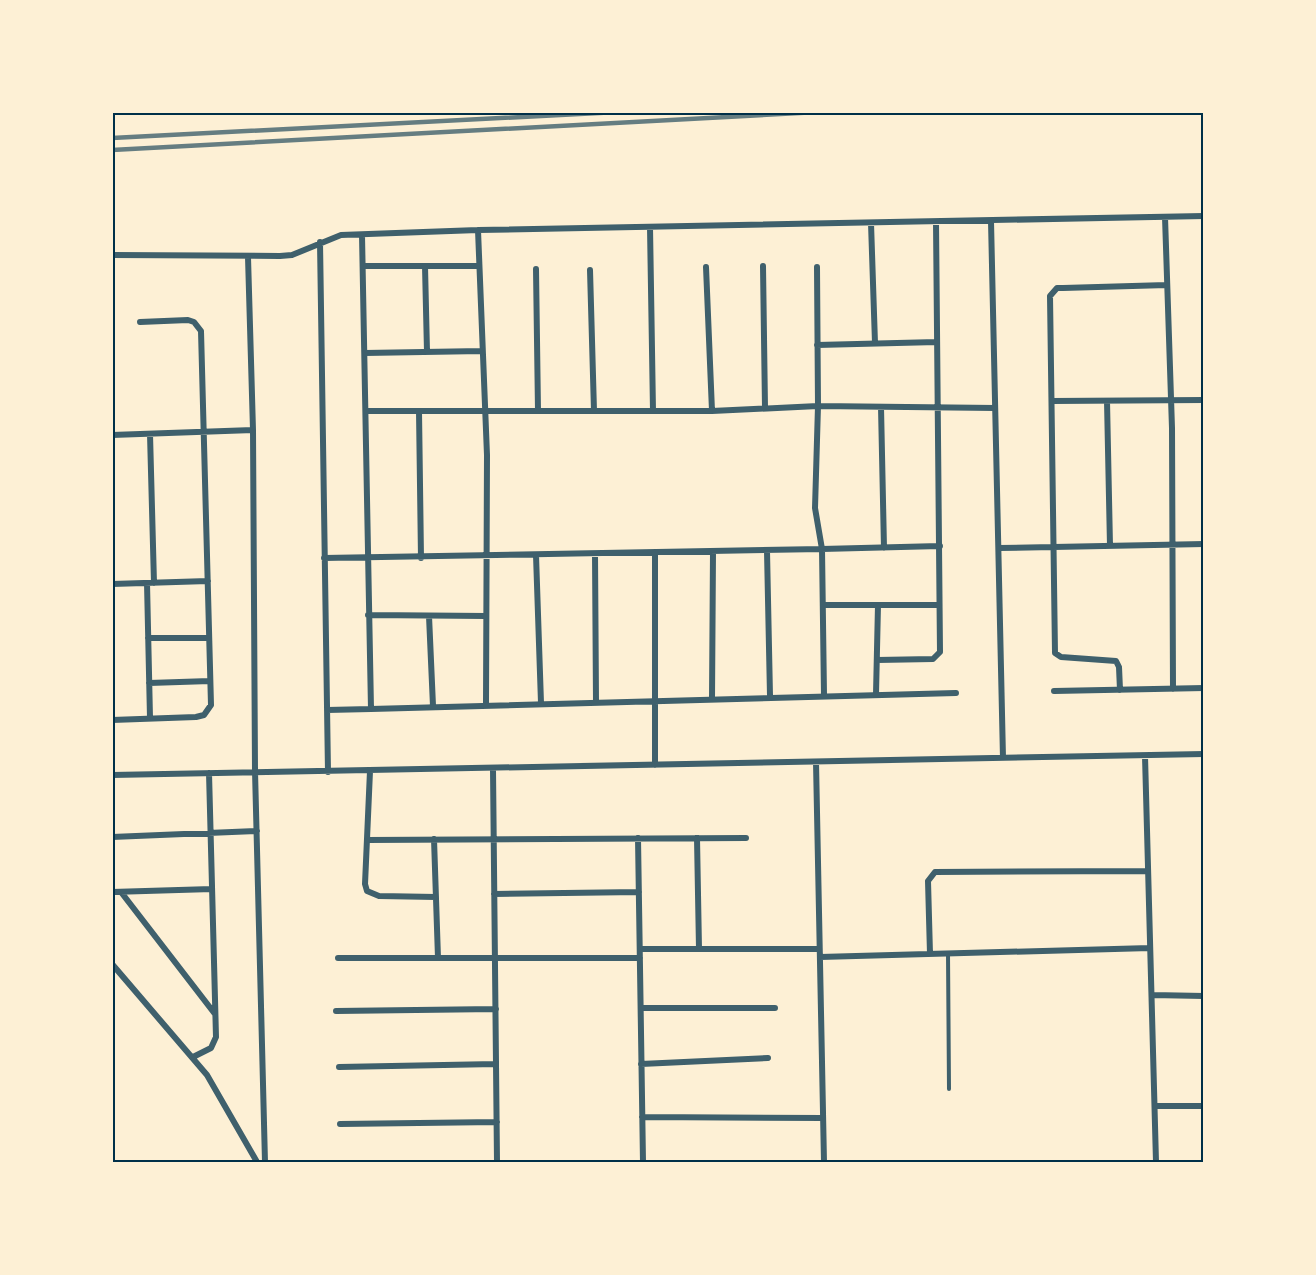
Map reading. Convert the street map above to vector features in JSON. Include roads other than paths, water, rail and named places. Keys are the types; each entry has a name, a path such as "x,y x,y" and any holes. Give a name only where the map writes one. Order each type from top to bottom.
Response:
{"street":[{"path":"112,255 280,256 292,255 341,235 478,230 1203,216"},
{"path":"1165,217 1173,545 1173,689"},
{"path":"991,221 1003,758"},
{"path":"877,660 936,658 940,652 936,222"},
{"path":"871,223 875,343"},
{"path":"650,227 653,411"},
{"path":"478,230 487,455 486,705"},
{"path":"362,235 371,710"},
{"path":"320,242 328,772"},
{"path":"248,257 253,430 255,771 265,1162"},
{"path":"363,266 479,266"},
{"path":"425,266 427,352"},
{"path":"763,266 765,408"},
{"path":"706,267 712,411"},
{"path":"817,267 818,406 815,508 822,549 824,695"},
{"path":"536,269 538,411"},
{"path":"590,270 594,411"},
{"path":"1120,690 1119,667 1116,661 1061,657 1055,653 1050,296 1053,291 1064,288 1167,285"},
{"path":"112,720 204,715 211,705 201,331 198,324 188,320 140,322"},
{"path":"817,345 937,342"},
{"path":"365,353 482,351"},
{"path":"1052,401 1203,400"},
{"path":"1107,401 1110,546"},
{"path":"366,411 712,411 818,406 995,408"},
{"path":"881,407 884,548"},
{"path":"418,411 421,558"},
{"path":"112,435 253,430"},
{"path":"150,434 148,638 150,718"},
{"path":"999,548 1203,544"},
{"path":"324,558 655,554 940,546"},
{"path":"767,551 770,696"},
{"path":"712,699 713,552"},
{"path":"595,554 596,702"},
{"path":"655,554 655,765"},
{"path":"536,555 541,703"},
{"path":"112,584 208,581"},
{"path":"823,605 939,605"},
{"path":"876,694 878,605"},
{"path":"368,615 486,616"},
{"path":"429,615 433,706"},
{"path":"148,638 209,638"},
{"path":"149,683 210,681"},
{"path":"1054,691 1203,688"},
{"path":"327,710 770,696 956,693"},
{"path":"112,776 255,771 328,772 1203,754"},
{"path":"1144,756 1156,1162"},
{"path":"816,762 824,1162"},
{"path":"493,769 497,1162"},
{"path":"370,771 367,891 379,896 436,897"},
{"path":"194,1057 206,1053 214,1043 216,1014 209,772"},
{"path":"112,837 257,831"},
{"path":"638,838 643,1162"},
{"path":"697,838 699,949"},
{"path":"368,840 746,838"},
{"path":"434,839 438,958"},
{"path":"930,954 928,881 935,872 1148,870"},
{"path":"112,892 212,889"},
{"path":"121,892 216,1014"},
{"path":"494,894 639,892"},
{"path":"640,949 930,954 1150,948"},
{"path":"338,958 640,958"},
{"path":"112,964 207,1074 257,1162"},
{"path":"1152,995 1203,996"},
{"path":"640,1008 775,1008"},
{"path":"336,1011 495,1009"},
{"path":"641,1064 768,1058"},
{"path":"339,1066 496,1064"},
{"path":"1155,1106 1203,1106"},
{"path":"642,1117 823,1118"},
{"path":"340,1124 497,1122"}],"lane":[{"path":"948,953 949,1089"}],"railway":[{"path":"112,138 618,112"},
{"path":"112,150 818,112"}]}
